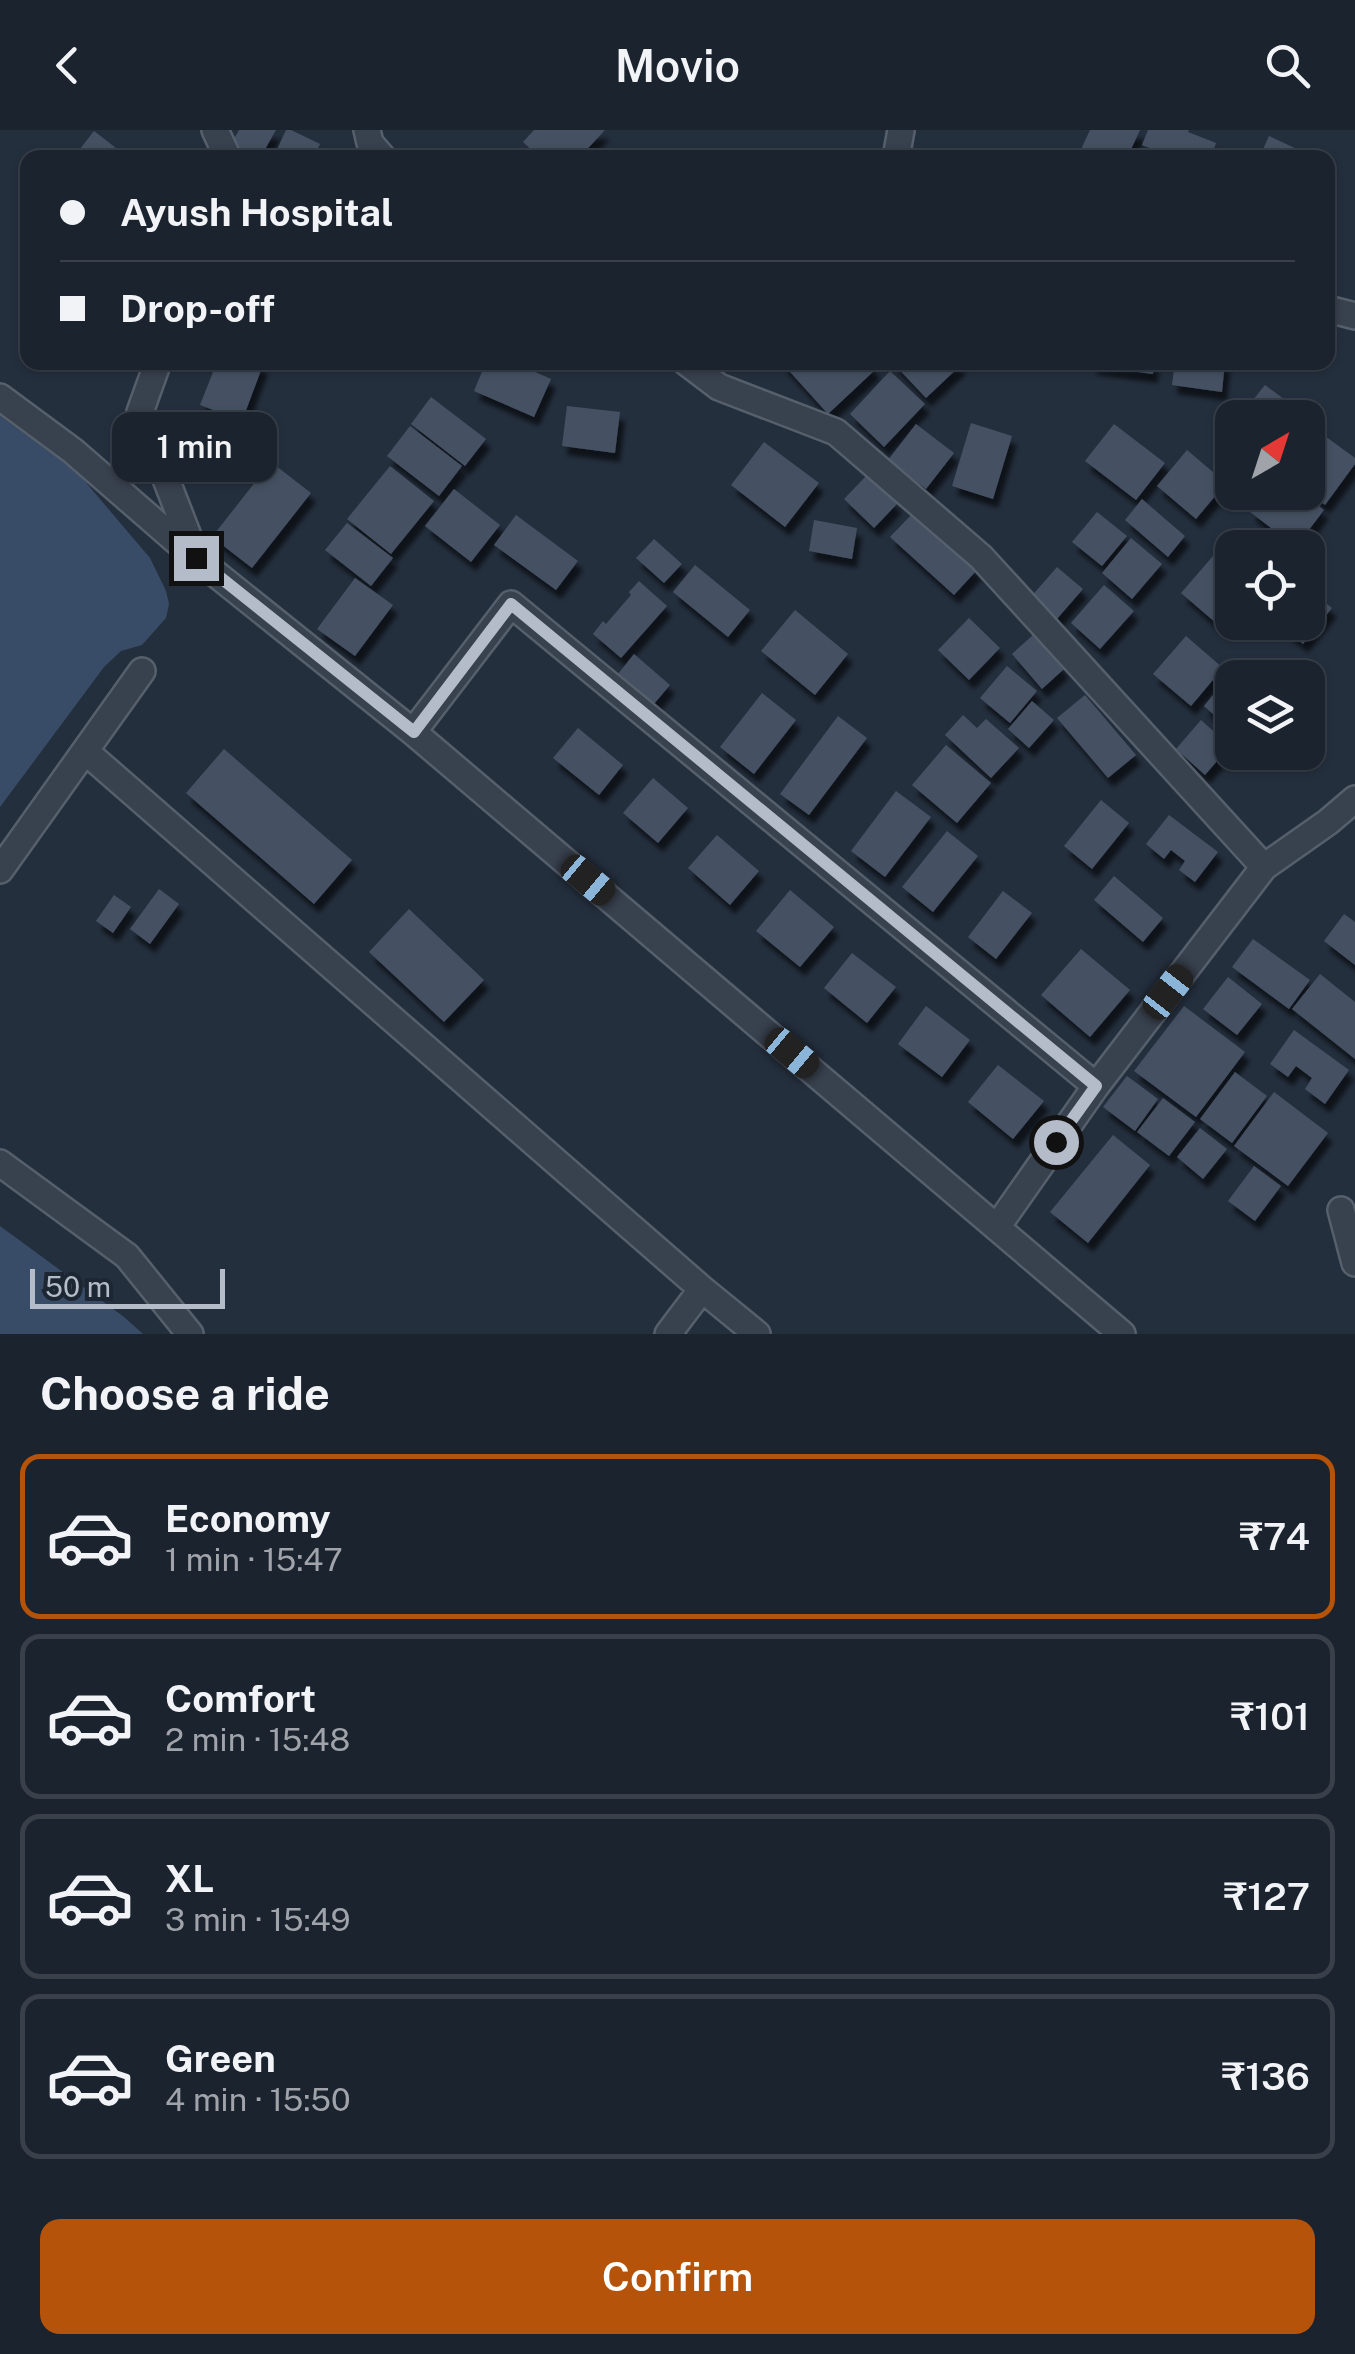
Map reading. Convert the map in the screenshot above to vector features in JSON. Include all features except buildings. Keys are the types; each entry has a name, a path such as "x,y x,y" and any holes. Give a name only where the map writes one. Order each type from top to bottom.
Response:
{"street":[{"path":"155,370 140,412 196,558"},
{"path":"697,370 719,387 836,432 980,556 1264,867"},
{"path":"0,397 73,451 196,558 414,732 1122,1334"},
{"path":"414,732 511,604 1096,1086"},
{"path":"0,870 142,671"},
{"path":"85,751 757,1334"},
{"path":"996,1226 1096,1086 1264,867 1355,800"},
{"path":"0,1163 127,1256 190,1334"},
{"path":"1341,1210 1355,1264"},
{"path":"668,1334 702,1289"}],"water":[{"path":"0,416 77,472 150,558 169,604 166,618 142,645 121,651 104,667 0,807"},
{"path":"0,1226 124,1317 143,1334 0,1334"}],"route":[{"path":"196,558 414,732 511,604 1096,1086 1056,1142"}]}
